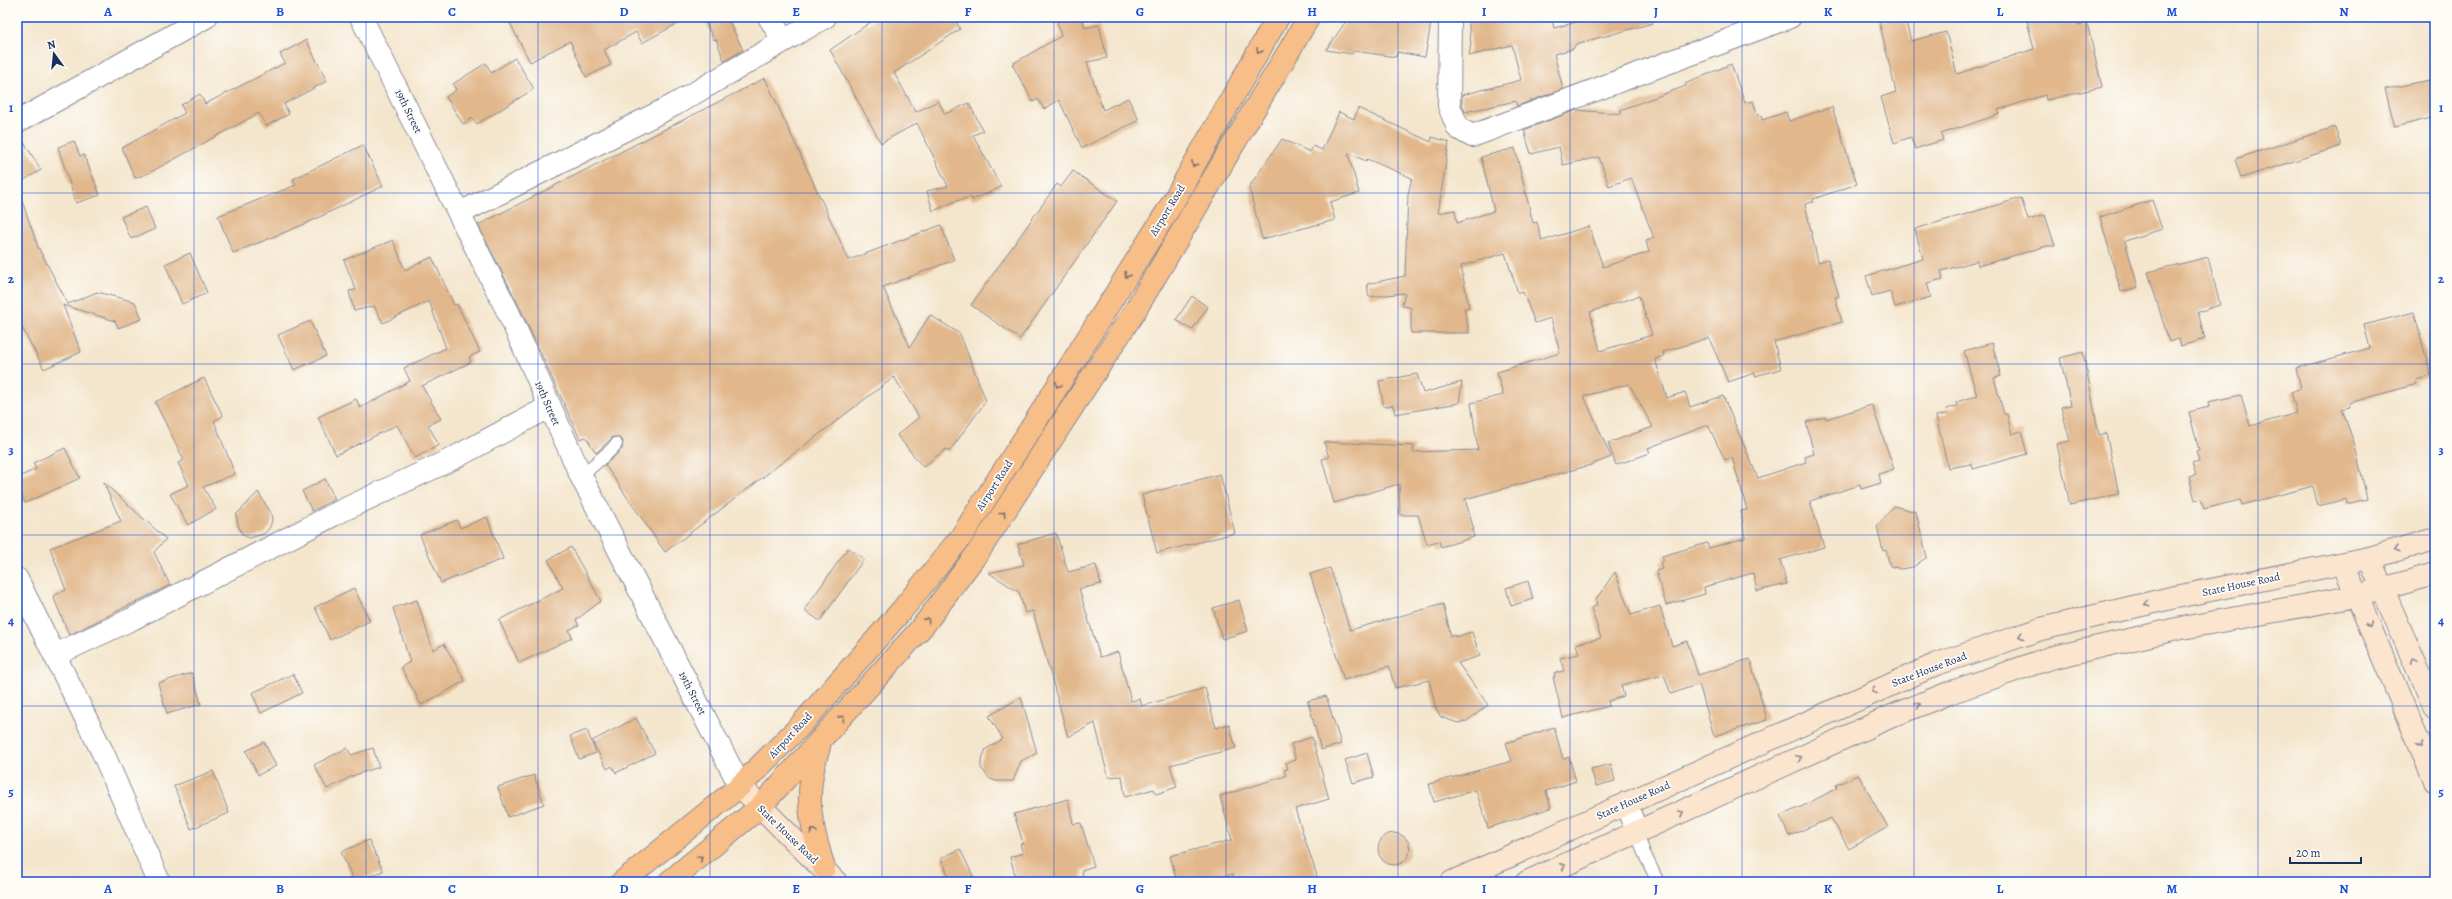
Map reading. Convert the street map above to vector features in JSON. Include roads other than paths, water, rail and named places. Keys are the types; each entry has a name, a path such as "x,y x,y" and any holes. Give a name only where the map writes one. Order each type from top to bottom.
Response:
{"main road":[{"name":"Airport Road","path":"622,882 740,786 800,726 902,610 960,537 1035,422 1170,207 1278,17"},
{"name":"Airport Road","path":"669,882 760,807 820,743 923,626 979,551 1136,308 1309,17"},
{"path":"1113,296 1136,308"},
{"name":"State House Road","path":"1452,882 1846,703 1937,664 2034,632 2171,598 2369,558 2435,539"},
{"path":"2369,558 2432,701"},
{"path":"2343,563 2435,781"},
{"path":"1527,882 1638,833 1859,730 1949,693 2050,658 2177,629 2357,596 2435,574"},
{"path":"2171,598 2177,629"},
{"path":"2432,701 2435,670"},
{"path":"1846,703 1859,730"},
{"path":"820,743 811,771 808,795 810,821 830,875"},
{"name":"State House Road","path":"740,786 830,875"}],"street":[{"path":"17,122 206,17"},
{"name":"19th Street","path":"362,17 509,314 549,407 581,476 740,786"},
{"path":"769,17 783,40"},
{"path":"460,213 674,105 783,40 825,17"},
{"path":"1450,17 1449,106 1458,128 1472,136 1790,17"},
{"path":"55,655 132,619 341,511 452,459 549,407"},
{"path":"17,579 103,753 159,882"},
{"path":"1626,803 1638,833"}],"lane":[{"path":"581,476 616,444"},
{"path":"1638,833 1644,853 1658,882"}]}
